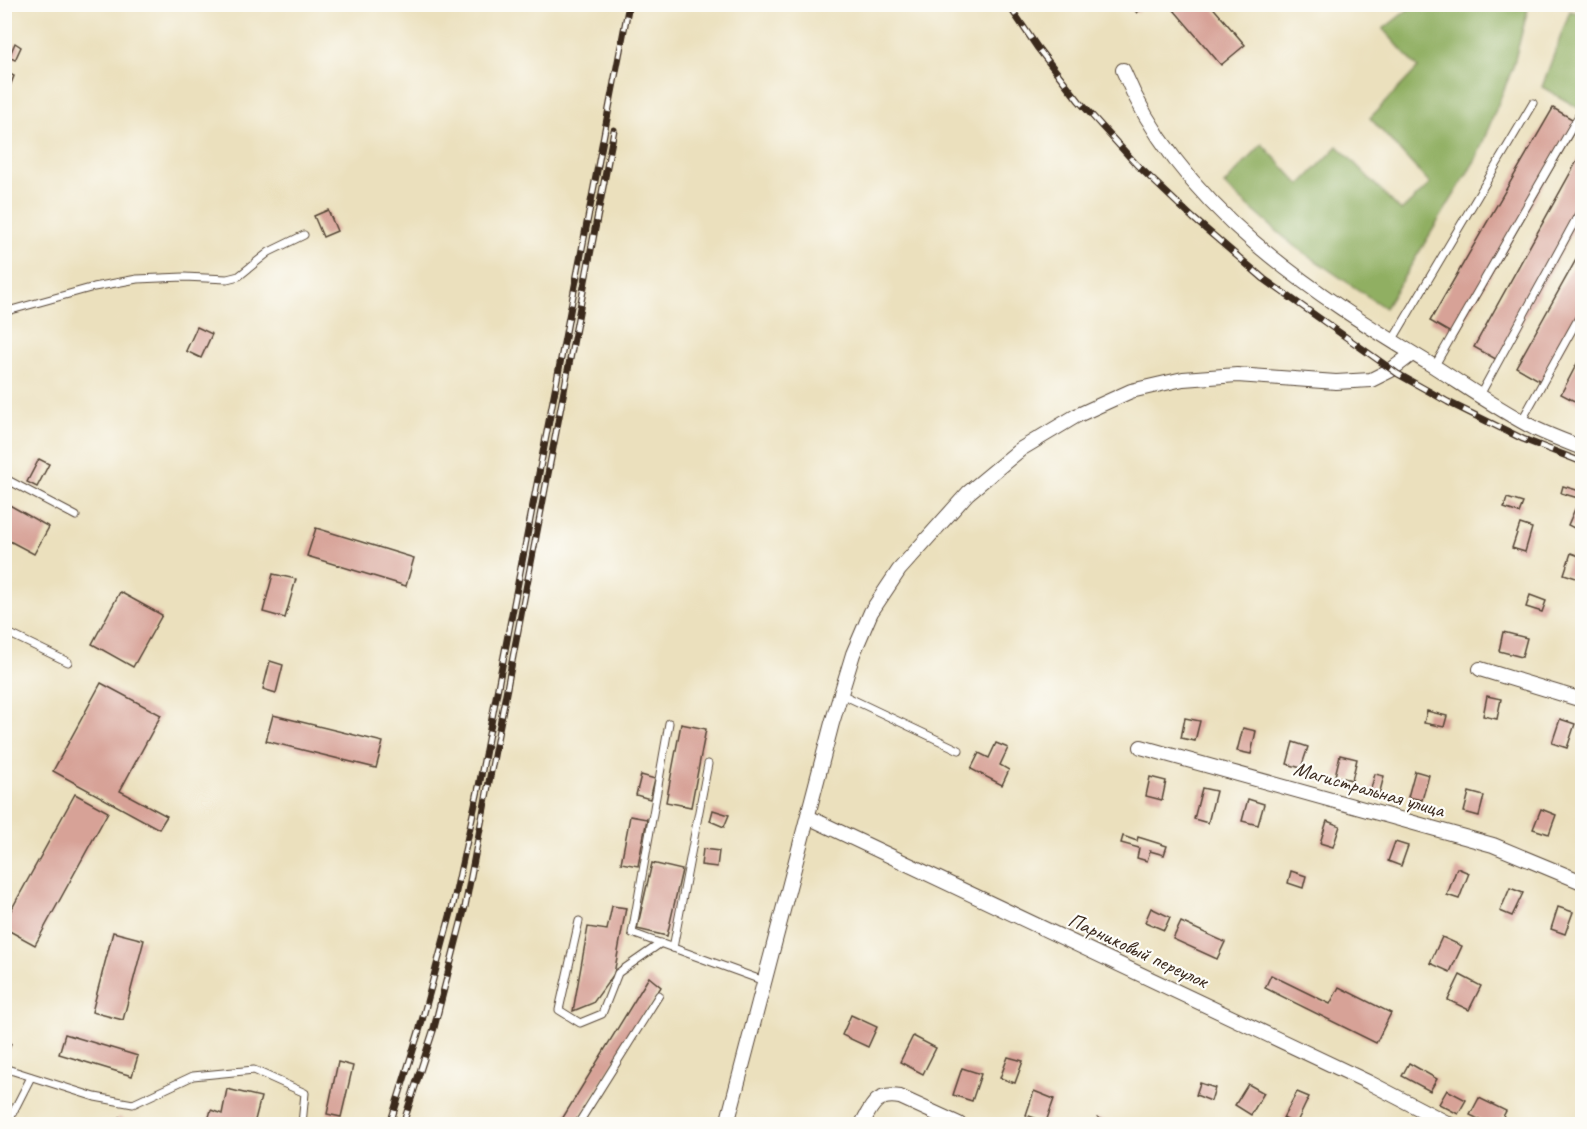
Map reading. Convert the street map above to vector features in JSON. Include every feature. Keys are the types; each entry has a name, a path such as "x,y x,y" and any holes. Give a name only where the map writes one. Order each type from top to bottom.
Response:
{"street":[{"path":"1123,70 1135,99 1153,129 1185,173 1227,219 1286,268 1350,315 1536,429 1581,444"},
{"path":"726,1125 853,654 871,612 899,570 968,493 1021,449 1076,416 1131,391 1183,379 1237,375 1336,382 1371,380 1391,370 1412,354"},
{"path":"1480,669 1582,700"},
{"name":"Магистральная улица","path":"1141,747 1493,845 1582,882"},
{"name":"Парниковый переулок","path":"808,817 1370,1083 1449,1125"},
{"path":"862,1125 877,1100 892,1096 900,1097 958,1125"}],"lane":[{"path":"1392,341 1533,103"},
{"path":"1434,367 1582,110"},
{"path":"1480,395 1582,208"},
{"path":"4,312 94,287 137,279 184,277 227,279 239,276 269,252 304,235"},
{"path":"1522,420 1582,312"},
{"path":"4,478 76,516"},
{"path":"4,631 68,662"},
{"path":"841,694 959,750"},
{"path":"669,723 632,933 764,981"},
{"path":"673,948 708,764"},
{"path":"579,921 559,1010 580,1023 602,1014 618,973 660,943"},
{"path":"578,1125 659,995"},
{"path":"4,1068 95,1097 133,1104 193,1076 254,1070 305,1093 302,1125"},
{"path":"7,1125 31,1077"}],"green space":[{"path":"1414,5 1529,5 1513,67 1476,159 1385,308 1294,246 1224,185 1262,144 1300,185 1338,146 1401,211 1430,184 1370,118 1418,68 1383,29"},
{"path":"1570,11 1582,14 1582,110 1542,87"}],"building":[{"path":"1129,4 1147,4 1137,13"},
{"path":"1180,4 1210,4 1245,45 1221,65 1174,10"},
{"path":"15,43 21,47 15,60 9,57"},
{"path":"6,72 14,76 8,91 4,90"},
{"path":"1553,108 1579,123 1456,336 1430,321"},
{"path":"1582,152 1582,215 1501,362 1474,347"},
{"path":"328,210 337,231 323,237 314,216"},
{"path":"1582,249 1582,315 1544,383 1516,367"},
{"path":"197,327 212,334 201,358 186,351"},
{"path":"1582,354 1582,405 1561,394"},
{"path":"39,459 49,464 37,487 27,482"},
{"path":"1563,486 1580,491 1578,498 1561,493"},
{"path":"1507,498 1523,503 1519,513 1504,508"},
{"path":"4,502 49,527 34,554 4,538"},
{"path":"1575,509 1582,513 1582,532 1568,525"},
{"path":"1520,524 1532,528 1525,552 1512,548"},
{"path":"316,528 414,558 406,586 307,556"},
{"path":"1571,553 1582,557 1582,580 1564,574"},
{"path":"273,574 296,579 285,618 263,612"},
{"path":"120,592 162,615 133,667 92,644"},
{"path":"1530,595 1546,601 1542,612 1526,607"},
{"path":"1503,632 1527,638 1522,657 1499,651"},
{"path":"270,661 283,665 276,693 263,689"},
{"path":"101,683 161,715 120,791 167,816 159,829 53,771"},
{"path":"1487,696 1501,699 1497,719 1483,716"},
{"path":"1427,711 1447,716 1444,727 1424,723"},
{"path":"273,715 383,742 376,768 266,741"},
{"path":"1185,718 1200,721 1195,741 1181,738"},
{"path":"1560,719 1575,724 1567,748 1552,743"},
{"path":"681,724 706,729 691,807 666,802"},
{"path":"1243,728 1256,731 1251,754 1237,751"},
{"path":"1293,742 1308,747 1301,768 1287,764"},
{"path":"996,743 1008,748 1000,765 1009,770 1002,785 971,769 979,753 989,758"},
{"path":"1340,755 1357,759 1352,780 1335,776"},
{"path":"1415,771 1429,775 1422,800 1408,797"},
{"path":"1375,774 1384,776 1379,795 1370,792"},
{"path":"641,775 655,779 650,799 636,795"},
{"path":"1150,777 1166,781 1162,800 1146,796"},
{"path":"1202,788 1216,791 1208,823 1194,819"},
{"path":"1469,792 1484,796 1479,816 1464,812"},
{"path":"75,794 108,812 35,945 4,928 4,923"},
{"path":"1248,799 1264,804 1258,825 1242,821"},
{"path":"1541,809 1556,815 1549,834 1533,829"},
{"path":"713,810 729,815 724,827 710,821"},
{"path":"630,816 647,819 638,866 621,863"},
{"path":"1327,821 1340,826 1333,847 1320,843"},
{"path":"1123,836 1137,841 1138,837 1167,846 1164,855 1150,851 1147,861 1137,858 1139,848 1121,843"},
{"path":"1395,842 1408,846 1401,866 1388,861"},
{"path":"703,849 719,851 717,867 701,865"},
{"path":"652,863 682,870 667,936 637,929"},
{"path":"1457,868 1469,873 1459,899 1447,895"},
{"path":"1291,871 1306,876 1303,888 1288,883"},
{"path":"1510,888 1523,893 1512,916 1500,911"},
{"path":"612,906 626,908 614,974 593,1003 573,1011 588,927 607,930"},
{"path":"1558,907 1573,912 1565,934 1551,929"},
{"path":"1151,908 1170,917 1164,930 1145,922"},
{"path":"1181,922 1225,942 1217,959 1173,939"},
{"path":"113,932 144,940 123,1020 92,1012"},
{"path":"1442,937 1462,946 1450,972 1430,963"},
{"path":"1271,975 1330,1004 1339,987 1391,1013 1376,1043 1265,988"},
{"path":"1460,975 1481,986 1469,1010 1448,1000"},
{"path":"649,977 661,987 575,1124 559,1124"},
{"path":"851,1015 877,1027 868,1047 842,1035"},
{"path":"65,1034 138,1056 132,1076 59,1054"},
{"path":"913,1036 936,1048 923,1074 900,1062"},
{"path":"4,1041 11,1043 5,1062 4,1062"},
{"path":"1008,1057 1023,1061 1015,1083 1000,1078"},
{"path":"338,1062 353,1066 341,1117 327,1114"},
{"path":"1409,1063 1437,1079 1430,1091 1402,1076"},
{"path":"962,1068 981,1074 972,1101 953,1095"},
{"path":"1200,1083 1215,1088 1211,1101 1196,1095"},
{"path":"1248,1084 1264,1093 1251,1115 1235,1105"},
{"path":"227,1089 261,1097 254,1124 207,1124 211,1110 222,1114"},
{"path":"1447,1090 1466,1100 1458,1114 1439,1104"},
{"path":"1034,1091 1054,1099 1046,1122 1026,1115"},
{"path":"1297,1092 1309,1097 1296,1124 1283,1118"},
{"path":"1479,1098 1506,1111 1499,1124 1489,1124 1470,1115"},
{"path":"119,1117 134,1124 115,1124"},
{"path":"1098,1118 1113,1124 1095,1124"}],"railway":[{"path":"390,1124 420,1028 453,905 479,786 629,4"},
{"path":"1008,4 1037,47 1079,101 1136,164 1193,218 1264,279 1398,374 1523,439 1582,462"},
{"path":"403,1124 434,1028 465,907 614,130"}]}
